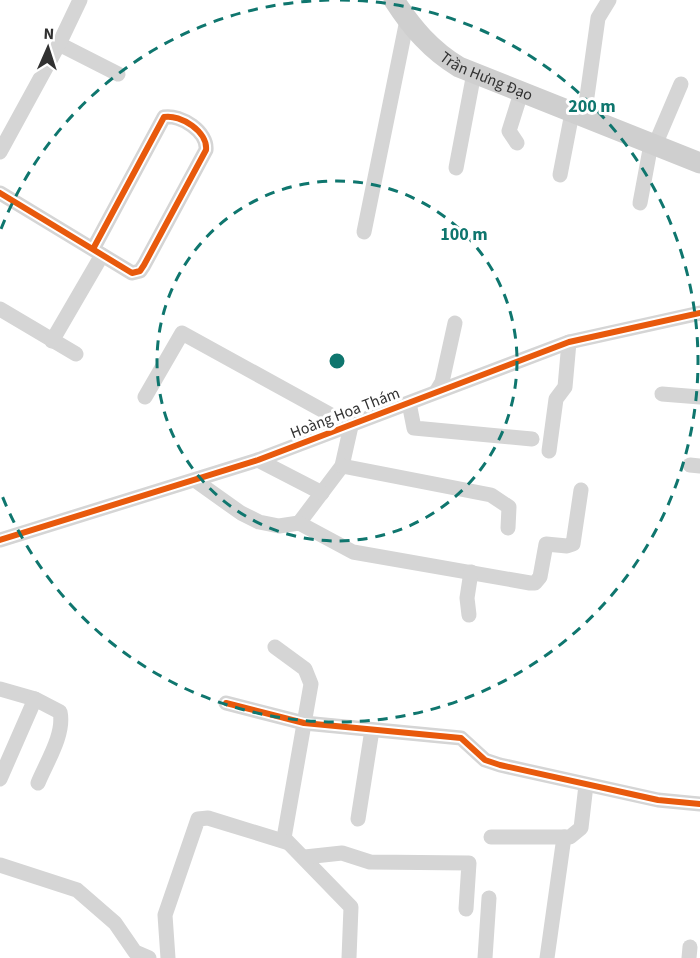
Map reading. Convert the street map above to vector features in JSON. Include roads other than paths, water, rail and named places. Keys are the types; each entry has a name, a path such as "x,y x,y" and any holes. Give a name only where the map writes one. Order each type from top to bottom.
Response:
{"main road":[{"name":"Trần Hưng Đạo","path":"394,0 407,20 439,56 521,93 700,163"}],"street":[{"path":"0,152 59,44 80,0"},
{"path":"560,175 578,116 598,18 609,0"},
{"path":"364,232 407,20"},
{"path":"59,44 118,74"},
{"path":"456,168 474,73"},
{"path":"640,203 653,145 681,84"},
{"path":"517,143 509,130 521,93"},
{"path":"0,193 98,252 132,273 140,270 144,265 206,150 205,138 182,119 167,116 161,121 98,252 52,341"},
{"path":"0,309 76,354"},
{"name":"Hoàng Hoa Thám","path":"0,540 258,460 569,342 700,313"},
{"path":"436,392 442,382 455,323"},
{"path":"145,397 182,333 351,426 342,466 299,523"},
{"path":"549,451 556,399 565,387 569,342"},
{"path":"662,394 700,397"},
{"path":"409,403 414,428 532,439"},
{"path":"258,460 322,494"},
{"path":"342,466 491,495 508,507 508,528"},
{"path":"196,481 241,513 260,522 279,526 299,523 353,552 530,582 538,580 546,544 567,546 573,544 581,490"},
{"path":"468,615 467,598 471,572"},
{"path":"275,648 305,669 310,676 304,723 284,830 286,842"},
{"path":"1,691 36,699 55,707 60,712 62,721 38,783"},
{"path":"0,779 36,699"},
{"path":"226,703 304,723 461,738 485,760 658,801 700,804"},
{"path":"358,819 372,730"},
{"path":"491,837 570,837 581,828 586,785"},
{"path":"168,958 165,915 198,819 208,818 286,842 305,857 351,907 349,958"},
{"path":"547,958 564,837"},
{"path":"305,857 342,853 370,862 469,863 466,909"},
{"path":"0,865 77,890 115,923 135,952 149,958"},
{"path":"485,958 489,898"}]}
